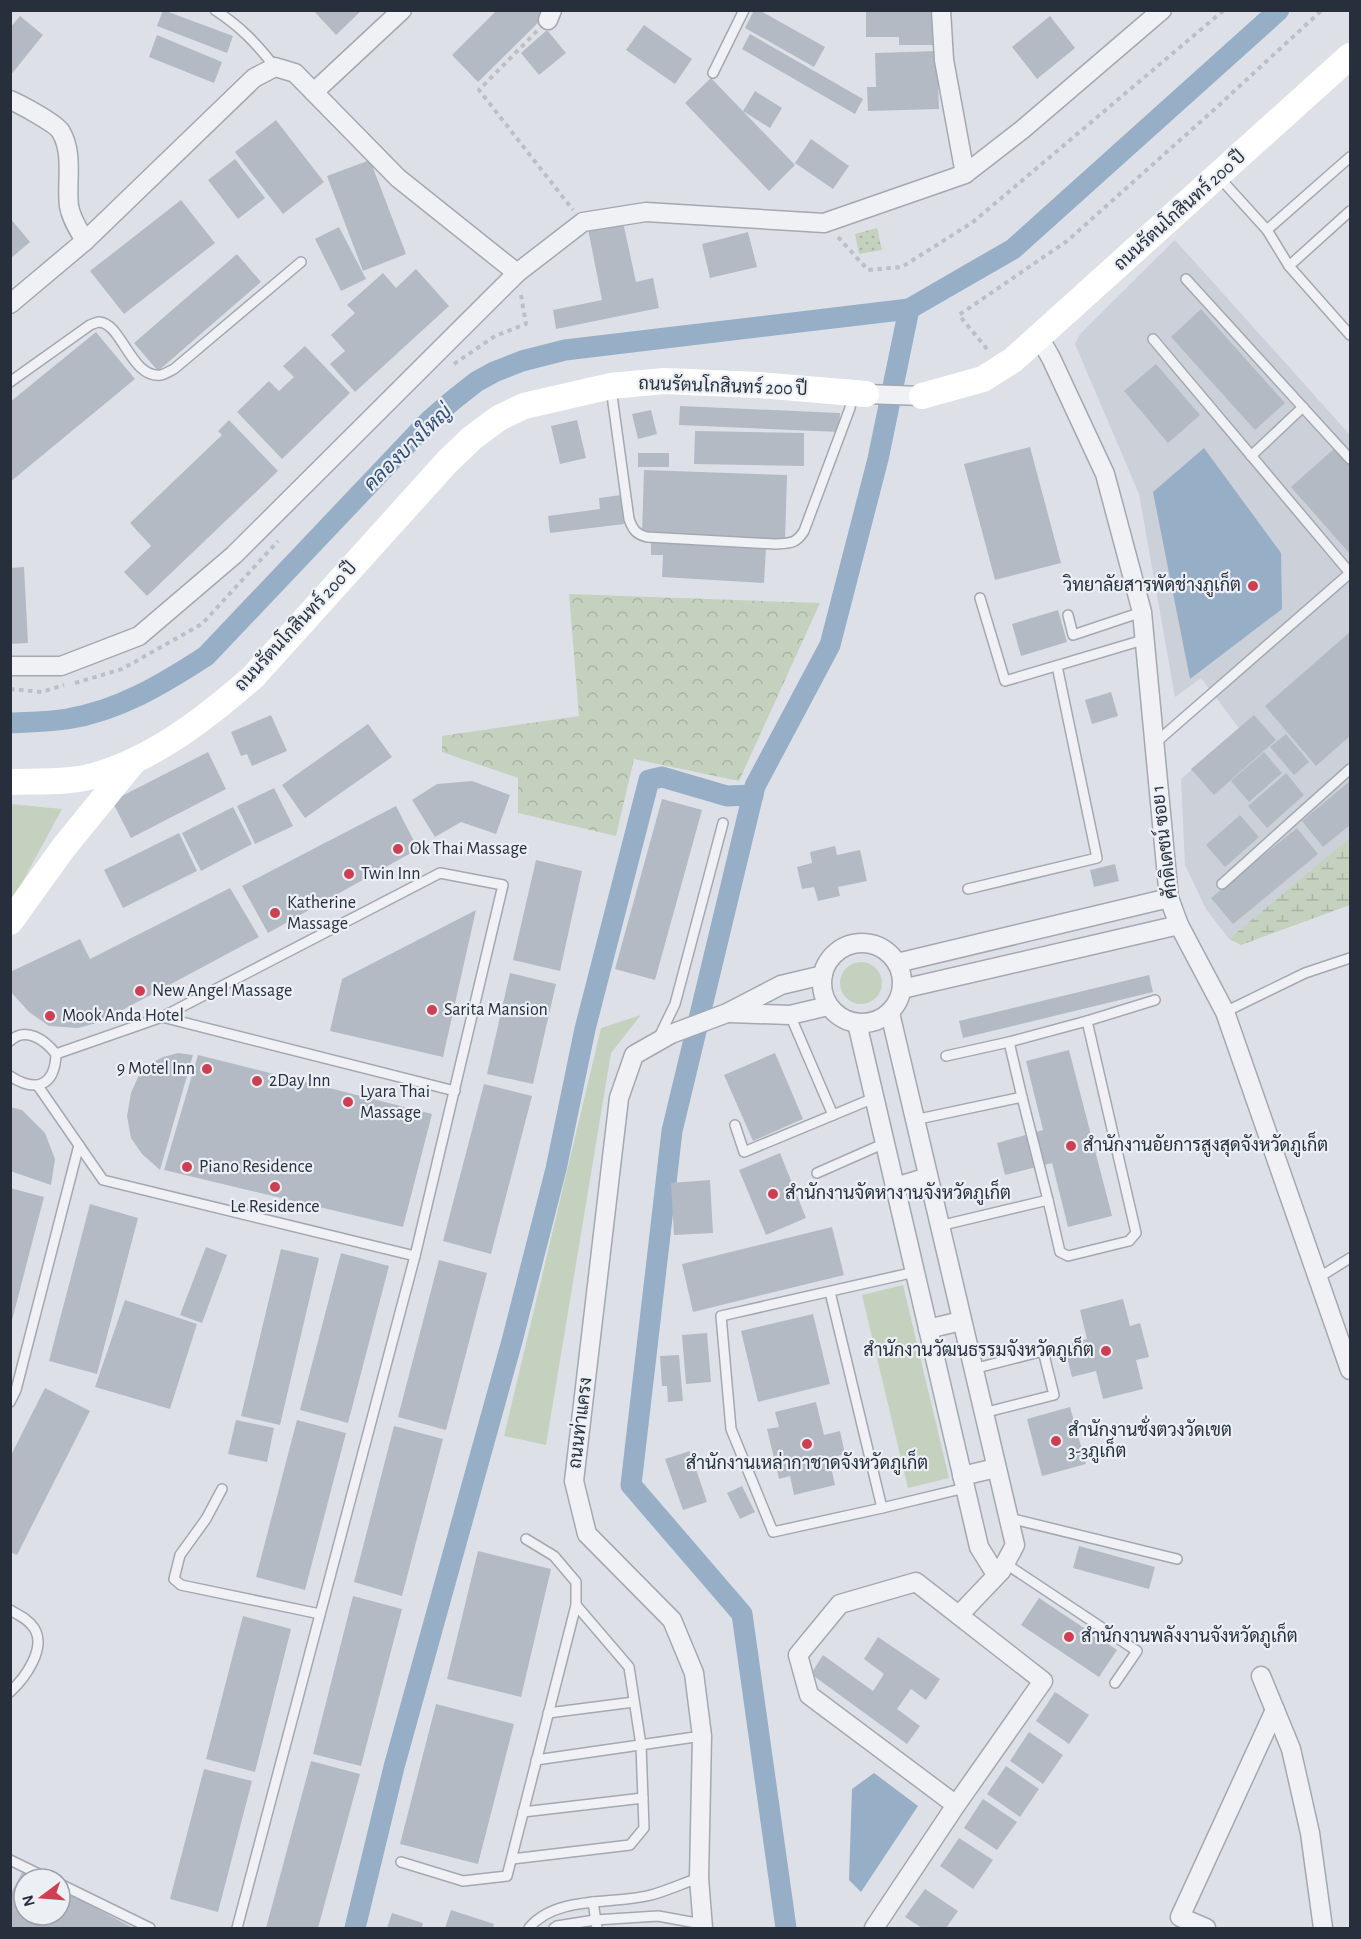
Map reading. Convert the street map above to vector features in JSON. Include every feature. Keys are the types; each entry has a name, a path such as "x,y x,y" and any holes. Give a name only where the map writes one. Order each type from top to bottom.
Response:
{"street":[{"path":"314,92 402,10"},
{"path":"941,10 944,60 964,174"},
{"path":"10,666 61,666 139,636 234,555 517,273 583,222 646,212 824,223 964,174 1023,129 1162,10"},
{"name":"ถนนรัตนโกสินทร์ 200 ปี","path":"10,782 92,777 136,759 190,728 222,705 253,677 447,462 472,438 499,418 524,406 611,386 664,381 922,396 983,379 1013,360 1350,56"},
{"path":"10,304 85,241 254,78 274,67 295,73 398,178 517,273"},
{"path":"10,100 19,103 60,130 66,141 69,208 85,241"},
{"name":"ศักดิเดชน์ ซอย 1","path":"1039,337 1105,474 1142,612 1169,898 1179,925 1226,1012 1350,1370"},
{"path":"10,922 64,847 136,759"},
{"path":"897,963 1169,898"},
{"path":"902,989 1179,925"},
{"path":"874,944 889,952 897,963 903,980 902,989 890,1013 873,1022 857,1023 841,1016 828,1006 823,975 827,964 836,953 848,945 874,944"},
{"name":"ถนนท่าแครง","path":"702,1926 699,1878 702,1736 694,1672 672,1620 587,1534 574,1480 619,1098 634,1055 664,1038 727,1013 781,985 823,975"},
{"name":"ถนนท่าแครง","path":"727,1013 790,1015 828,1006"},
{"path":"890,1013 961,1321 1016,1545 1003,1567 959,1615"},
{"path":"857,1023 979,1547 992,1568 1003,1567"},
{"path":"895,1186 928,1177"},
{"path":"928,1329 961,1321"},
{"path":"964,1482 996,1468"},
{"path":"874,1929 1042,1681 916,1582 840,1604 798,1655 809,1695 956,1805"},
{"path":"1261,1676 1291,1749 1310,1833 1323,1929"},
{"path":"1206,1929 1180,1917 1275,1710"}],"lane":[{"path":"215,10 252,38 274,67"},
{"path":"712,73 744,10"},
{"path":"1267,230 1350,157"},
{"path":"1218,176 1267,230 1289,266 1350,335"},
{"path":"1289,266 1350,211"},
{"path":"10,382 90,325 99,322 109,325 136,362 148,373 161,375 174,369 301,262"},
{"path":"1186,279 1350,459"},
{"path":"1153,339 1350,573 1154,744"},
{"path":"611,386 629,519 632,529 638,535 775,544 798,540 804,531 850,408 859,394"},
{"path":"1251,456 1303,407"},
{"path":"980,598 1005,681 1143,640"},
{"path":"1068,615 1073,634 1142,612"},
{"path":"968,889 1097,858 1057,666"},
{"path":"1222,884 1350,769"},
{"path":"664,1038 723,823"},
{"path":"56,1054 162,1017 440,873 504,885 415,1256 237,1929"},
{"path":"1226,1012 1305,973 1350,958"},
{"path":"946,1056 1009,1042 1155,1000"},
{"path":"790,1015 833,1115"},
{"path":"162,1017 455,1091"},
{"path":"1009,1042 1059,1252 1068,1256 1129,1241 1136,1233 1087,1021"},
{"path":"10,1041 21,1034 28,1034 41,1039 56,1054 52,1074 38,1086 27,1085 10,1076"},
{"path":"38,1086 103,1179 415,1256"},
{"path":"914,1120 1022,1097"},
{"path":"735,1125 744,1152 874,1098"},
{"path":"817,1173 885,1143"},
{"path":"10,1402 16,1390 79,1145"},
{"path":"939,1226 1048,1200"},
{"path":"1318,1278 1350,1258"},
{"path":"915,1272 721,1316 731,1429 773,1532 882,1508 964,1482"},
{"path":"830,1292 882,1508"},
{"path":"973,1369 1043,1351 1054,1395 983,1413"},
{"path":"222,1489 206,1519 180,1555 174,1579 181,1585 320,1614"},
{"path":"1009,1518 1177,1559"},
{"path":"401,1862 463,1881 507,1876 576,1605 576,1582 554,1556 526,1539"},
{"path":"1003,1567 1137,1651 1115,1683"},
{"path":"512,1859 630,1845 644,1828 641,1745 629,1667 576,1605"},
{"path":"10,1610 27,1620 34,1628 39,1643 20,1683 10,1692"},
{"path":"548,1713 634,1702"},
{"path":"536,1760 702,1736"},
{"path":"523,1812 643,1798"},
{"path":"10,1860 24,1867"},
{"path":"529,1929 549,1912 593,1902 650,1895 699,1878"},
{"path":"72,1890 150,1929"},
{"path":"593,1902 596,1924"},
{"path":"554,1929 557,1926 596,1924 658,1916 702,1926"}],"path":[{"path":"824,223 868,270 902,267 973,222 1224,10"},
{"path":"987,349 959,315 1067,241 1322,10"},
{"path":"550,15 479,90 583,222"}],"shaded area":[{"name":"วิทยาลัยสารพัดช่างภูเก็ต","path":"1175,240 1350,435 1350,837 1229,939 1206,909 1185,865 1181,779 1239,728 1201,678 1175,697 1139,494 1075,344 1080,334"}],"green space":[{"path":"877,228 882,250 859,254 855,234"},
{"path":"569,594 820,603 739,781 634,759 616,836 518,813 518,778 442,752 442,736 579,716"},
{"path":"11,804 62,809 11,903"},
{"path":"1350,837 1350,905 1241,945 1229,939"},
{"path":"861,962 876,968 882,983 876,998 861,1004 846,998 840,983 846,968"},
{"path":"641,1015 611,1053 546,1445 504,1436 601,1028"},
{"path":"903,1285 949,1478 908,1488 862,1295"}],"water":[{"path":"1204,448 1281,553 1282,609 1190,679 1153,492"},
{"path":"874,1773 918,1806 861,1892 849,1880 852,1789"}],"building":[{"path":"163,10 233,36 227,53 157,26"},
{"path":"313,10 362,10 336,35"},
{"path":"497,10 538,10 544,17 478,82 452,55"},
{"path":"754,10 759,10 825,47 814,67 745,28"},
{"path":"935,10 935,45 899,45 899,37 866,37 866,11"},
{"path":"20,16 43,35 10,76 10,28"},
{"path":"1050,16 1075,48 1037,79 1012,47"},
{"path":"644,25 692,59 675,84 626,50"},
{"path":"547,30 566,53 539,75 521,53"},
{"path":"750,34 863,99 855,114 742,49"},
{"path":"157,35 222,62 214,83 149,57"},
{"path":"937,51 939,109 868,111 867,87 876,87 875,53"},
{"path":"711,78 795,165 769,191 685,103"},
{"path":"755,91 782,108 770,128 743,111"},
{"path":"276,120 324,182 283,214 235,152"},
{"path":"811,139 849,166 833,189 795,163"},
{"path":"235,159 265,198 238,219 208,180"},
{"path":"370,160 406,254 363,271 327,176"},
{"path":"181,200 215,243 124,314 90,271"},
{"path":"10,218 30,242 10,259"},
{"path":"623,222 636,282 653,278 659,308 556,329 553,310 602,300 588,229"},
{"path":"339,227 366,279 341,291 315,239"},
{"path":"748,232 757,267 710,278 702,244"},
{"path":"237,254 261,282 158,371 134,343"},
{"path":"416,269 449,306 355,392 330,364 345,351 331,335 355,313 347,305 383,273 396,288"},
{"path":"1201,309 1285,403 1255,430 1171,337"},
{"path":"96,332 135,379 10,482 10,402"},
{"path":"305,346 350,393 282,459 237,412 269,381 279,391 294,377 283,366"},
{"path":"1156,364 1200,415 1168,443 1124,391"},
{"path":"680,406 840,413 839,432 679,425"},
{"path":"651,410 657,434 638,439 632,414"},
{"path":"229,420 278,471 147,596 124,572 151,546 130,523 222,435 218,431"},
{"path":"577,420 586,458 560,464 551,426"},
{"path":"695,431 804,433 804,466 694,464"},
{"path":"1030,447 1061,563 995,580 964,464"},
{"path":"1335,448 1350,466 1350,554 1291,487"},
{"path":"638,453 669,453 669,467 638,467"},
{"path":"644,470 787,475 785,539 642,534"},
{"path":"621,495 624,524 550,533 548,516 600,509 599,498"},
{"path":"651,540 766,547 764,583 662,577 663,555 651,555"},
{"path":"24,567 28,643 10,644 10,568"},
{"path":"1058,610 1067,642 1021,656 1012,624"},
{"path":"1350,632 1350,736 1316,766 1265,706"},
{"path":"1111,692 1118,716 1092,724 1085,700"},
{"path":"271,715 287,751 252,766 247,754 241,756 231,732"},
{"path":"1254,715 1276,740 1214,795 1191,769"},
{"path":"368,724 392,757 305,818 282,785"},
{"path":"1286,734 1309,762 1294,775 1270,747"},
{"path":"208,752 226,789 131,838 112,801"},
{"path":"1264,752 1282,773 1249,802 1231,781"},
{"path":"1286,773 1304,795 1267,828 1248,806"},
{"path":"472,781 510,795 496,834 461,822 435,837 412,800 437,784"},
{"path":"1350,781 1350,825 1323,847 1302,821"},
{"path":"274,788 293,826 255,844 237,806"},
{"path":"662,799 702,810 655,980 615,969"},
{"path":"396,806 418,849 268,933 242,886"},
{"path":"233,807 252,844 201,871 182,833"},
{"path":"1240,815 1259,837 1225,867 1206,845"},
{"path":"1297,828 1318,854 1233,924 1211,898"},
{"path":"179,833 197,871 123,908 104,870"},
{"path":"835,846 837,855 860,850 867,881 838,887 840,896 818,901 814,887 802,889 797,867 812,863 810,852"},
{"path":"536,860 582,871 560,971 513,960"},
{"path":"1115,864 1119,881 1094,887 1090,870"},
{"path":"230,888 259,937 100,1022 78,1028 49,1026 29,1012 10,991 10,972 80,939 90,959"},
{"path":"476,910 443,1057 330,1031 342,979"},
{"path":"510,973 556,984 533,1084 487,1074"},
{"path":"1149,975 1153,992 963,1038 959,1021"},
{"name":"สำนักงานอัยการสูงสุดจังหวัดภูเก็ต","path":"1069,1050 1112,1216 1068,1227 1052,1163 1005,1175 997,1143 1043,1130 1026,1061"},
{"path":"178,1053 193,1055 160,1170 142,1154 131,1138 127,1116 131,1093 142,1068 163,1057"},
{"path":"775,1053 803,1119 753,1141 724,1075"},
{"path":"198,1055 432,1114 403,1227 164,1170"},
{"path":"484,1084 532,1096 491,1254 443,1241"},
{"path":"10,1107 22,1110 45,1133 55,1159 51,1185 10,1171"},
{"name":"สำนักงานจัดหางานจังหวัดภูเก็ต","path":"780,1153 806,1218 766,1235 739,1170"},
{"path":"710,1180 713,1233 674,1235 671,1183"},
{"path":"10,1188 44,1197 11,1324 10,1324"},
{"path":"90,1204 138,1218 97,1374 49,1361"},
{"path":"832,1227 844,1275 693,1312 682,1264"},
{"path":"206,1247 227,1255 202,1323 180,1315"},
{"path":"281,1249 319,1258 280,1425 241,1416"},
{"path":"341,1253 389,1266 348,1423 300,1410"},
{"path":"439,1260 487,1273 446,1430 398,1417"},
{"name":"สำนักงานวัฒนธรรมจังหวัดภูเก็ต","path":"1123,1299 1130,1326 1140,1323 1149,1357 1136,1360 1143,1389 1103,1399 1096,1371 1072,1377 1064,1345 1087,1339 1080,1310"},
{"path":"125,1300 197,1324 170,1409 95,1387"},
{"path":"813,1314 830,1384 758,1402 741,1331"},
{"path":"707,1333 711,1382 686,1384 682,1335"},
{"path":"679,1355 683,1401 668,1402 667,1386 662,1386 660,1356"},
{"path":"45,1388 90,1411 17,1555 10,1552 10,1457"},
{"name":"สำนักงานเหล่ากาชาดจังหวัดภูเก็ต","path":"816,1402 824,1435 840,1431 845,1454 829,1458 835,1485 794,1495 790,1476 779,1479 767,1429 779,1427 775,1412"},
{"name":"สำนักงานชั่งตวงวัดเขต 3-3ภูเก็ต","path":"1070,1407 1086,1464 1042,1476 1027,1419"},
{"path":"236,1420 274,1428 267,1462 228,1454"},
{"path":"297,1420 346,1433 305,1590 256,1577"},
{"path":"394,1426 443,1439 402,1596 354,1582"},
{"path":"690,1451 707,1502 683,1510 665,1459"},
{"path":"742,1486 755,1512 740,1519 727,1493"},
{"path":"1079,1546 1155,1567 1149,1589 1073,1568"},
{"path":"478,1551 551,1569 521,1697 447,1679"},
{"path":"353,1596 402,1609 361,1766 313,1754"},
{"name":"สำนักงานพลังงานจังหวัดภูเก็ต","path":"1039,1598 1117,1650 1099,1677 1021,1625"},
{"path":"243,1616 291,1629 255,1772 206,1759"},
{"path":"878,1637 940,1679 926,1700 911,1689 897,1709 920,1726 907,1744 811,1674 823,1655 873,1691 884,1674 864,1659"},
{"path":"1055,1692 1089,1715 1069,1744 1036,1721"},
{"path":"436,1704 514,1724 478,1864 400,1844"},
{"path":"1029,1732 1063,1755 1043,1784 1010,1761"},
{"path":"311,1761 360,1774 318,1928 266,1928"},
{"path":"1006,1766 1039,1789 1020,1817 987,1794"},
{"path":"204,1769 252,1781 218,1912 170,1899"},
{"path":"983,1799 1017,1822 997,1850 964,1828"},
{"path":"959,1838 993,1860 973,1889 940,1866"},
{"path":"925,1889 958,1911 946,1928 922,1928 905,1917"},
{"path":"12,1891 12,1927 72,1927 72,1895 133,1928 10,1928"},
{"path":"451,1910 494,1924 493,1928 445,1928"},
{"path":"392,1913 423,1923 422,1928 387,1928"}],"waterway":[{"name":"คลองบางใหญ่","path":"10,723 67,719 104,710 140,695 206,656 430,420 476,382 494,372 522,361 565,350 909,309 1013,249 1279,10"},
{"path":"786,1928 742,1614 631,1485 672,1131 755,786 830,645 878,459 909,309"},
{"path":"355,1928 394,1767 512,1341 556,1169 585,1029 649,780 662,777 727,796 753,795"}],"place":[{"name":"วิทยาลัยสารพัดช่างภูเก็ต","path":"1253,586"},
{"name":"Ok Thai Massage","path":"398,849"},
{"name":"Twin Inn","path":"349,874"},
{"name":"Katherine Massage","path":"275,913"},
{"name":"New Angel Massage","path":"140,991"},
{"name":"Sarita Mansion","path":"432,1010"},
{"name":"Mook Anda Hotel","path":"50,1016"},
{"name":"9 Motel Inn","path":"207,1069"},
{"name":"2Day Inn","path":"257,1081"},
{"name":"Lyara Thai Massage","path":"348,1102"},
{"name":"สำนักงานอัยการสูงสุดจังหวัดภูเก็ต","path":"1071,1146"},
{"name":"Piano Residence","path":"187,1167"},
{"name":"Le Residence","path":"275,1187"},
{"name":"สำนักงานจัดหางานจังหวัดภูเก็ต","path":"773,1194"},
{"name":"สำนักงานวัฒนธรรมจังหวัดภูเก็ต","path":"1106,1351"},
{"name":"สำนักงานชั่งตวงวัดเขต 3-3ภูเก็ต","path":"1056,1441"},
{"name":"สำนักงานเหล่ากาชาดจังหวัดภูเก็ต","path":"807,1444"},
{"name":"สำนักงานพลังงานจังหวัดภูเก็ต","path":"1069,1637"}]}
